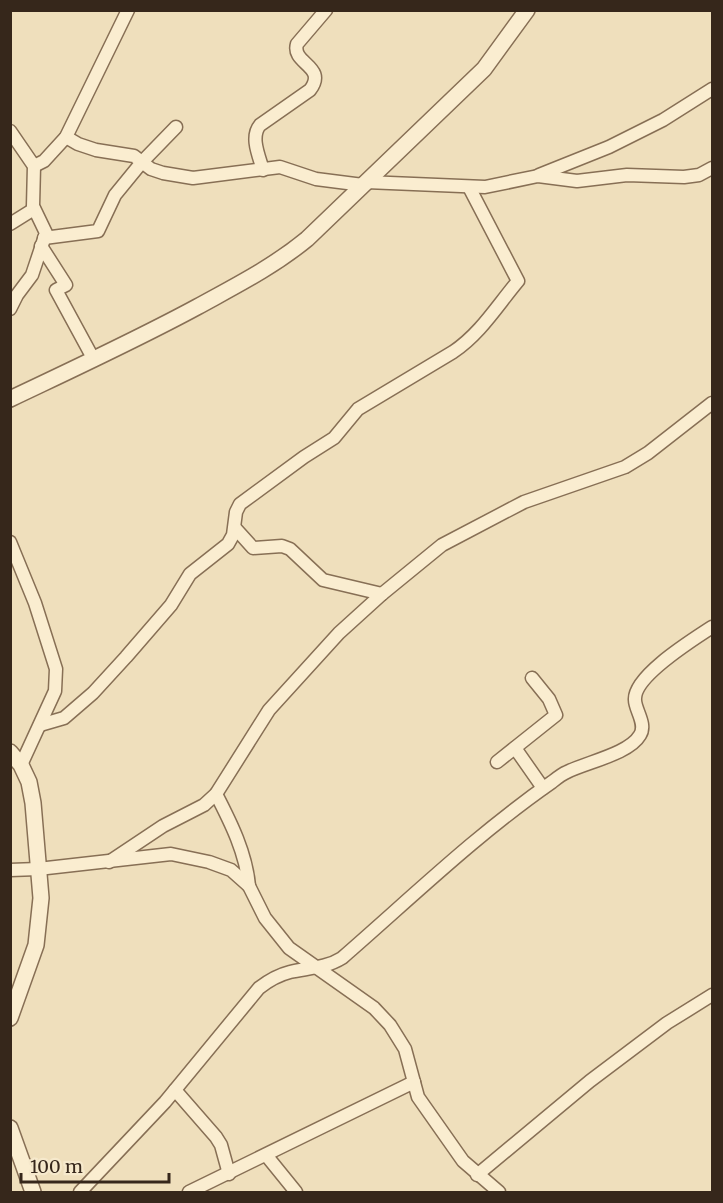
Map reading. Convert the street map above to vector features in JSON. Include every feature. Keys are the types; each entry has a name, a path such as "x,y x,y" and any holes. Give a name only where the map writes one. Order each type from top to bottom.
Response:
{"street":[{"path":"263,170 255,136 256,130 310,90 315,83 316,78 313,71 297,53 296,48 326,10"},
{"path":"10,399 94,360 262,272 307,239 484,69 527,10"},
{"path":"34,166 44,161 66,137 124,12"},
{"path":"66,137 96,150 134,156 151,169 163,173 193,178 280,167 316,179 485,187 538,176 609,147 663,120 712,89"},
{"path":"43,242 99,231 115,195 142,162 177,127"},
{"path":"10,309 32,275 46,233 34,209 34,166 12,136"},
{"path":"538,176 577,181 627,175 684,177 699,175 712,168"},
{"path":"40,725 64,717 93,693 153,628 171,605 190,574 228,544 235,528 236,512 240,504 304,456 334,438 358,409 467,342 518,281 469,187"},
{"path":"10,224 34,209"},
{"path":"43,242 66,285 56,290 94,360"},
{"path":"109,862 164,826 204,805 216,794 269,710 339,633 441,545 524,502 625,467 648,453 712,404"},
{"path":"235,528 253,548 282,546 291,549 323,580 382,594"},
{"path":"10,542 35,603 56,669 55,690 21,765"},
{"path":"81,1192 144,1126 259,988 272,979 289,973 333,964 487,830 543,788 565,772 617,752 640,735 642,727 635,700 640,682 660,664 712,627"},
{"path":"497,762 556,715 549,699 532,678"},
{"path":"515,748 543,788"},
{"path":"10,752 21,765 29,782 33,803 41,898 36,945 10,1018"},
{"path":"216,794 233,827 248,870 249,886"},
{"path":"10,870 109,862 171,854 190,857 231,870 249,886 265,918 289,948 374,1008 390,1025 405,1049 418,1097 463,1161 496,1191 508,1192"},
{"path":"477,1175 590,1081 667,1023 712,995"},
{"path":"189,1192 414,1082"},
{"path":"175,1090 216,1137 221,1145 229,1174"},
{"path":"10,1128 33,1192"},
{"path":"266,1155 296,1192"}]}
